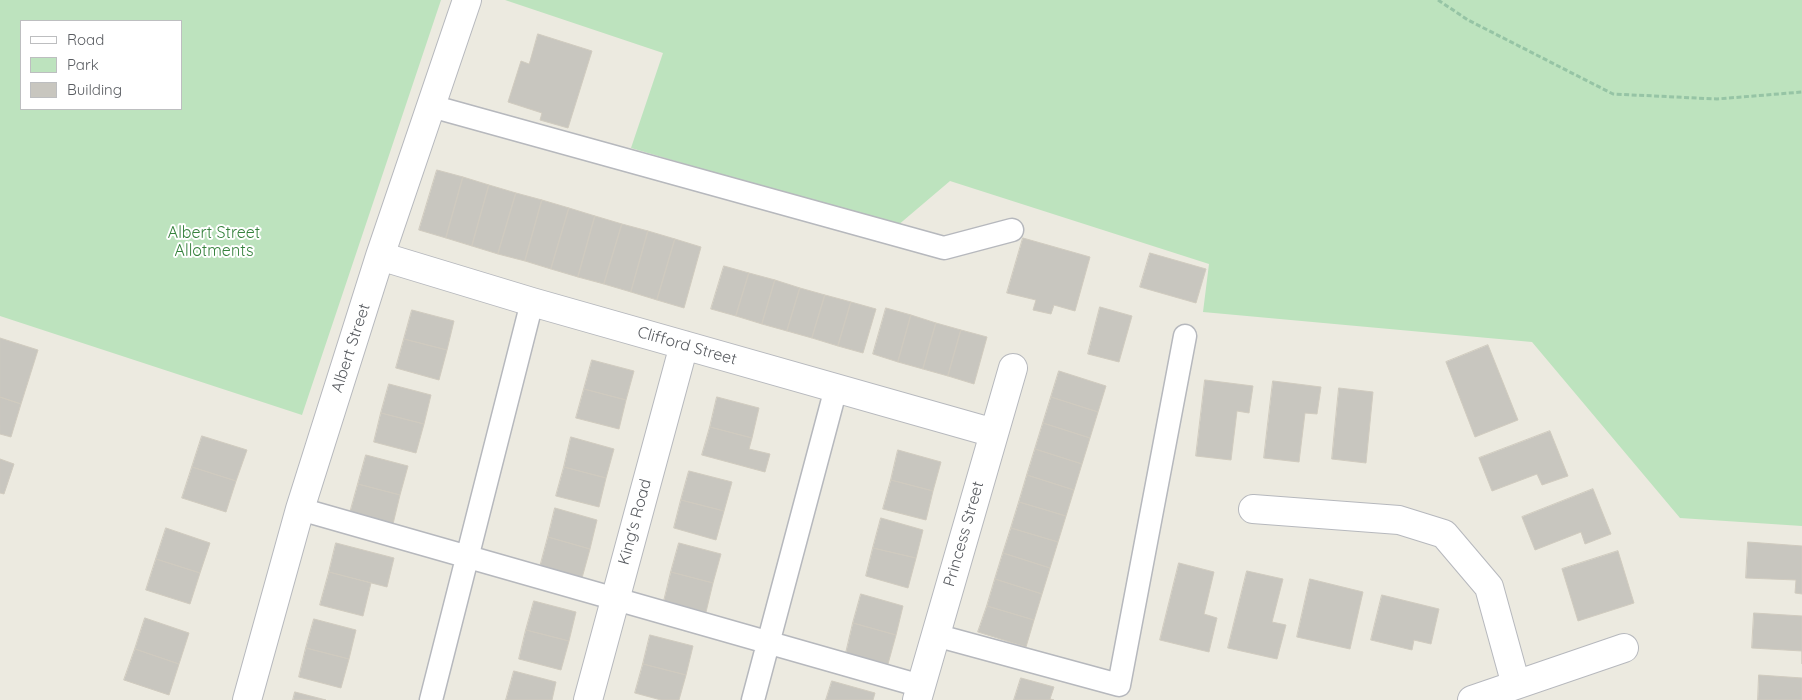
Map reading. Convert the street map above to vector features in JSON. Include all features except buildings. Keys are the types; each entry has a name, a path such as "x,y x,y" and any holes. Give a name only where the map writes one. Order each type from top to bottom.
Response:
{"street":[{"name":"Albert Street","path":"247,700 300,510 380,256 467,0"},
{"name":"Clifford Street","path":"380,256 532,302 994,433"},
{"name":"King's Road","path":"588,700 684,345"},
{"name":"Princess Street","path":"919,693 1012,368"},
{"path":"1253,509 1399,520 1444,534 1489,587 1516,685"},
{"path":"1472,700 1624,648"}],"lane":[{"path":"431,106 944,248 1012,230"},
{"path":"431,700 532,302"},
{"path":"935,635 1119,685 1185,336"},
{"path":"753,700 836,388"},
{"path":"300,510 768,643 919,693"}],"path":[{"path":"1438,0 1468,20 1614,94 1717,99 1802,92"}],"green space":[{"name":"Albert Street Allotments","path":"0,0 441,0 302,415 0,316"},
{"path":"505,0 1802,0 1802,526 1680,518 1532,342 1203,312 1209,264 950,181 897,226 631,148 663,53"}]}
